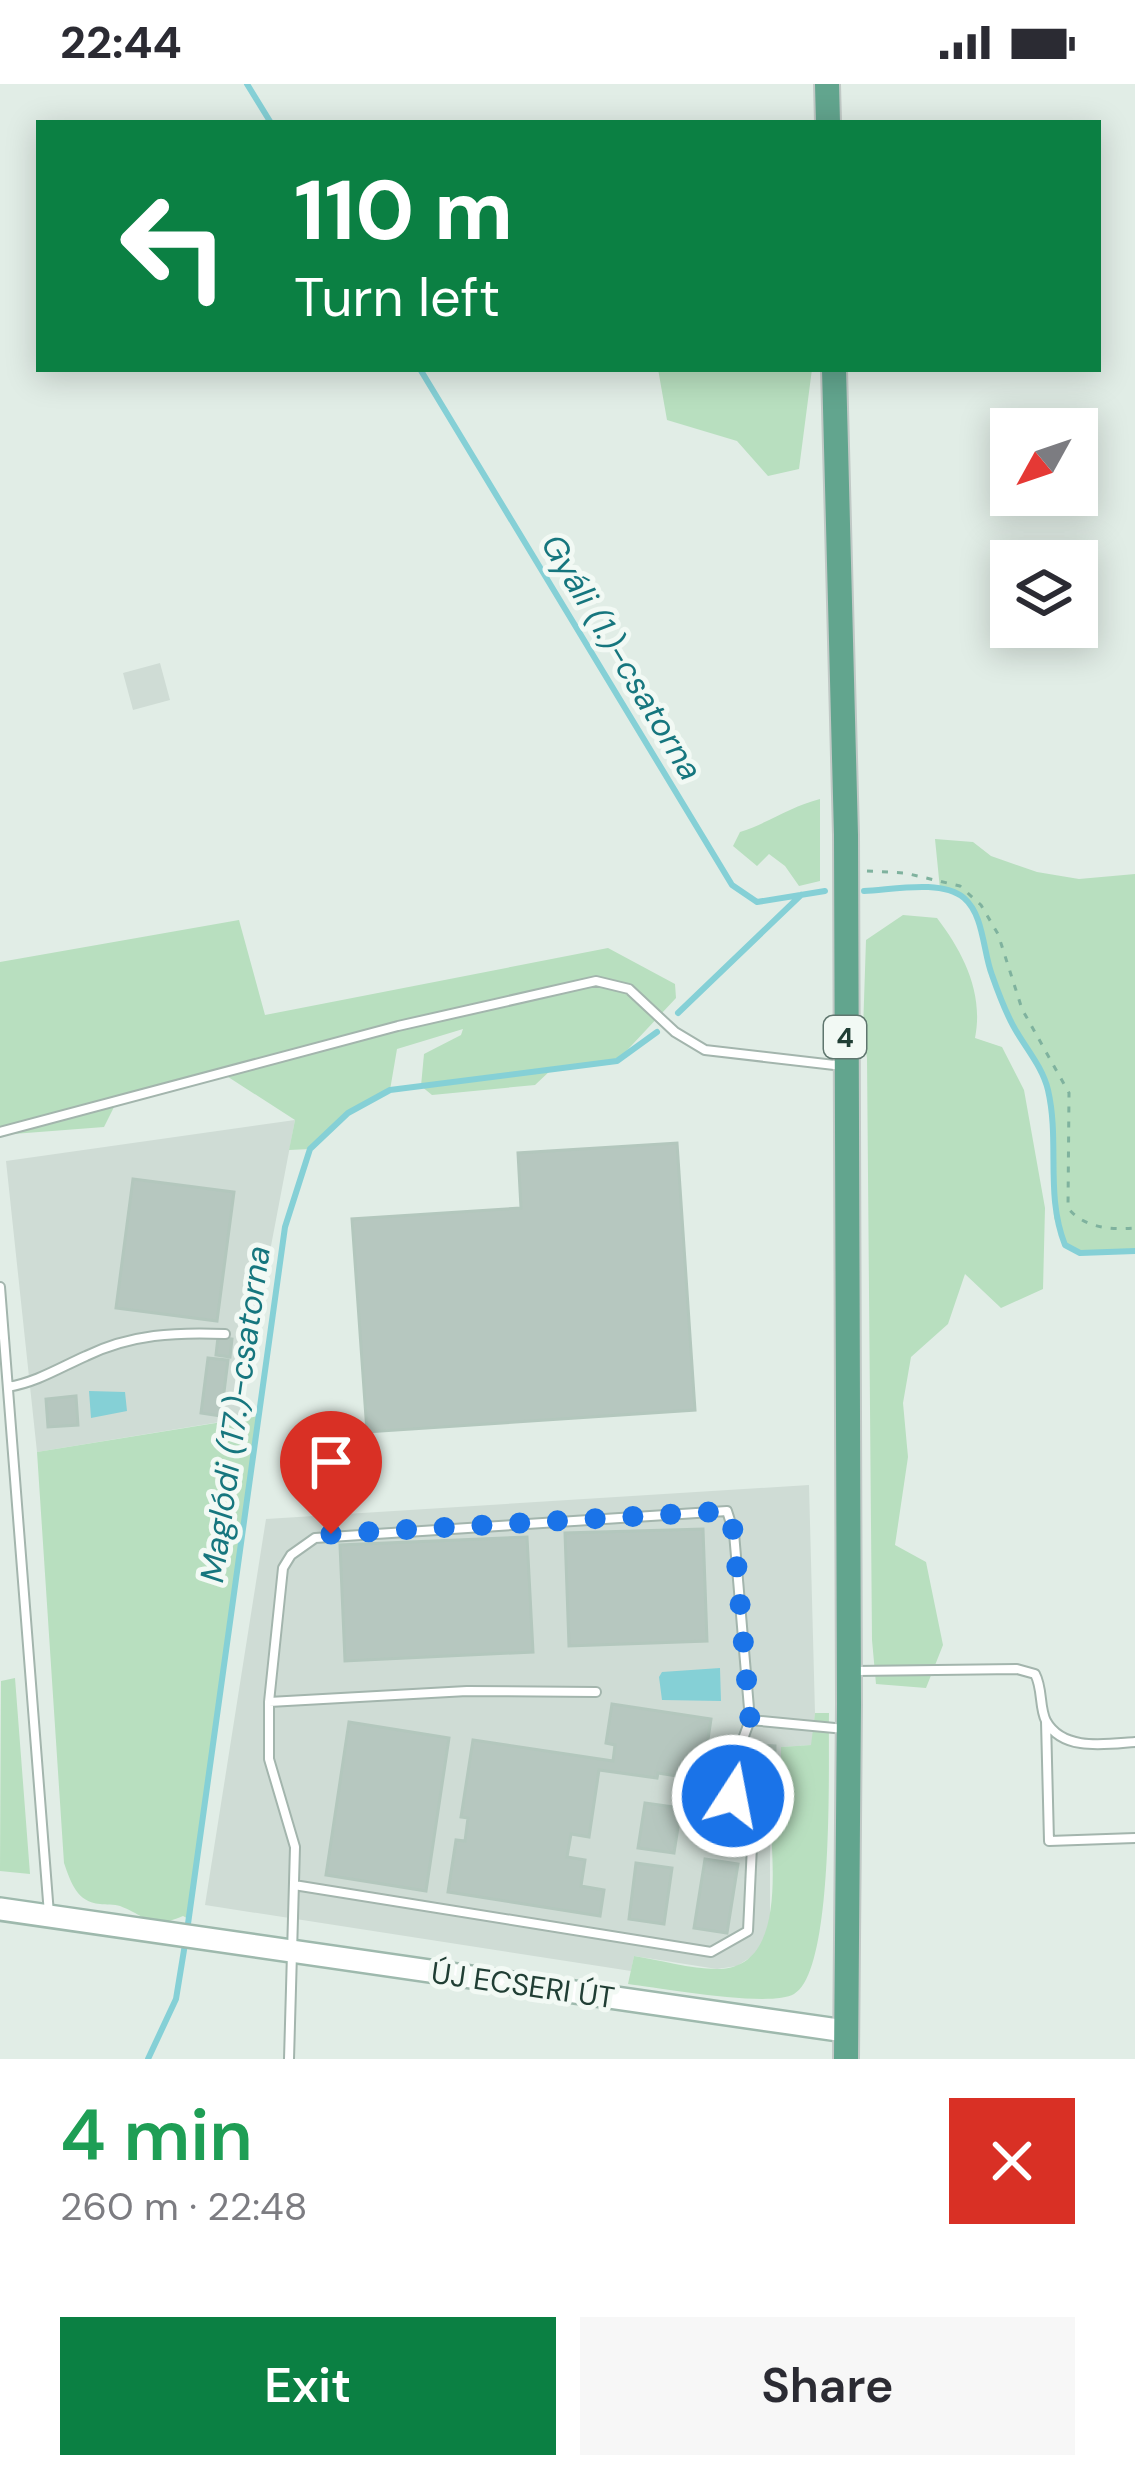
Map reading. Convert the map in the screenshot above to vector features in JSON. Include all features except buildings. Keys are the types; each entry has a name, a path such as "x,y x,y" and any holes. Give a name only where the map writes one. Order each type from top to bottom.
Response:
{"main road":[{"path":"827,84 828,120"},
{"name":"4","path":"834,372 845,811 846,2059"},
{"path":"0,1910 49,1916"},
{"name":"ÚJ ECSERI ÚT","path":"49,1916 845,2031"}],"lane":[{"path":"0,1132 398,1026 596,981 629,988 675,1032 705,1050 845,1066"},
{"path":"0,1287 49,1916"},
{"path":"8,1387 29,1383 88,1354 139,1337 175,1332 225,1334"},
{"path":"289,2059 295,1847 269,1759 269,1702 283,1568 291,1555 315,1538 727,1511 734,1533 750,1720 731,1772 734,1820 753,1824 748,1931 711,1952 294,1885"},
{"path":"849,1671 1018,1669 1035,1675 1046,1720 1049,1841 1135,1838"},
{"path":"269,1702 467,1691 596,1692"},
{"path":"750,1720 849,1730"},
{"path":"1046,1720 1064,1739 1092,1745 1135,1742"}],"path":[{"path":"859,871 905,873 960,886 981,905 998,934 1022,1009 1069,1093 1069,1208 1087,1223 1118,1230 1135,1228"}],"shaded area":[{"path":"160,663 170,700 133,710 123,673"},
{"path":"295,1120 238,1419 37,1452 6,1161"},
{"path":"809,1485 812,1745 781,1747 781,1803 770,1804 770,1921 765,1941 754,1955 737,1966 717,1969 634,1956 631,1971 205,1905 266,1519"}],"green space":[{"path":"659,372 812,372 799,469 768,476 737,441 667,420"},
{"path":"820,799 820,881 799,886 769,854 757,866 733,846 740,832"},
{"path":"935,839 973,842 991,856 1037,872 1079,879 1135,874 1135,1251 1080,1253 1065,1245 1054,1218 1054,1128 1048,1087 1015,1030 990,971 975,914 962,897 940,889"},
{"path":"903,915 937,918 963,959 977,1005 975,1038 1002,1047 1024,1090 1045,1208 1043,1289 1001,1308 965,1274 948,1324 911,1357 903,1403 908,1457 895,1545 926,1562 943,1645 926,1688 876,1684 872,1640 867,1058 863,1031 866,940"},
{"path":"239,920 265,1015 608,948 675,984 676,998 617,1061 551,1070 535,1085 432,1095 421,1086 424,1054 461,1035 463,1029 397,1049 390,1090 348,1113 310,1149 289,1150 295,1120 222,1073 117,1101 104,1127 0,1135 0,962"},
{"path":"259,1416 189,1919 156,1922 120,1906 86,1900 72,1884 64,1863 37,1452"},
{"path":"15,1678 30,1874 0,1871 1,1681"},
{"path":"815,1713 829,1713 828,1818 823,1908 807,1977 794,1994 763,1999 628,1984 634,1956 717,1969 741,1964 756,1950 771,1904 770,1803 781,1802 781,1747 811,1745"}],"water":[{"path":"89,1391 125,1392 127,1411 91,1418"},
{"path":"720,1668 721,1701 662,1700 662,1672"}],"waterway":[{"name":"Gyáli (1.)-csatorna","path":"247,84 269,120"},
{"name":"Gyáli (1.)-csatorna","path":"422,372 732,885 757,902 825,891"},
{"name":"Gyáli (1.)-csatorna","path":"864,891 943,889 971,905 1004,1006 1048,1090 1056,1207 1065,1245 1080,1253 1135,1251"},
{"name":"Maglódi (17.)-csatorna","path":"678,1013 801,895"},
{"name":"Maglódi (17.)-csatorna","path":"187,1931 285,1227 310,1149 348,1113 390,1090 617,1061 657,1032"},
{"name":"Maglódi (17.)-csatorna","path":"148,2059 176,1999 185,1944"}],"route":[{"path":"331,1534 727,1511 734,1533 750,1720 731,1772 733,1796"}]}
